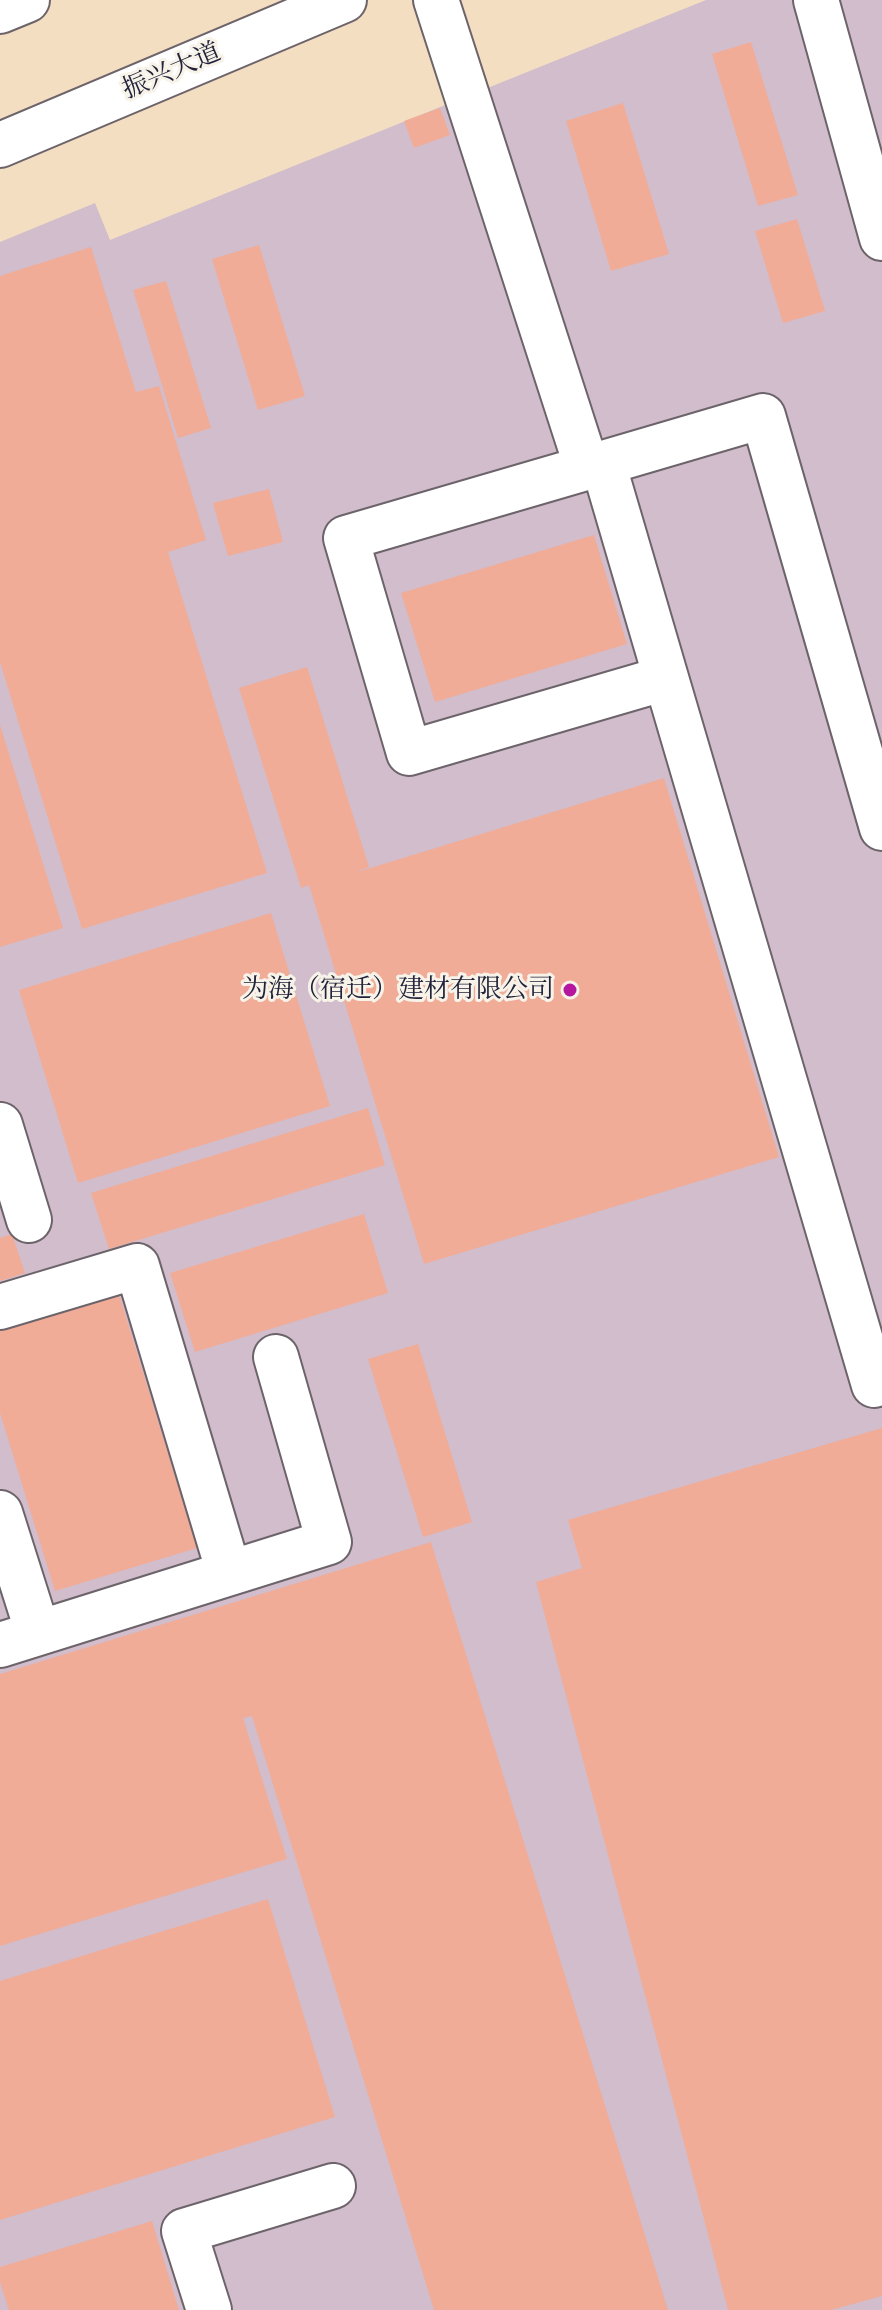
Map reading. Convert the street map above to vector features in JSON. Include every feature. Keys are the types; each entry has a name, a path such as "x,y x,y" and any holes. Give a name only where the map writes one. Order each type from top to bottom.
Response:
{"main road":[{"path":"0,11 27,0"},
{"name":"振兴大道","path":"0,145 344,0"},
{"path":"436,0 666,678 874,1385"},
{"path":"816,0 882,238"},
{"path":"666,678 409,753 346,538 763,416 882,828"},
{"path":"0,1125 29,1220"},
{"path":"0,1307 137,1266 229,1573"},
{"path":"0,1513 19,1639 329,1542 276,1357"},
{"path":"209,2310 184,2231 333,2186"}],"shaded area":[{"path":"706,0 882,0 882,2310 0,2310 0,242 95,203 110,240"}],"building":[{"path":"751,42 798,195 758,206 712,54"},
{"path":"623,103 669,254 611,271 566,121"},
{"path":"440,108 450,135 414,148 404,121"},
{"path":"797,219 825,311 783,323 755,231"},
{"path":"259,245 305,396 258,410 212,259"},
{"path":"91,247 136,392 159,386 206,540 168,552 267,873 82,929 0,662 0,276"},
{"path":"166,281 211,428 178,438 133,290"},
{"path":"269,489 283,542 228,556 213,503"},
{"path":"594,535 627,644 435,702 401,593"},
{"path":"307,667 369,867 354,873 664,778 779,1157 424,1264 309,885 301,888 239,688"},
{"path":"0,725 63,928 0,947"},
{"path":"271,913 330,1106 78,1183 19,990"},
{"path":"368,1108 385,1165 109,1249 91,1193"},
{"path":"364,1214 388,1293 195,1352 170,1273"},
{"path":"12,1234 25,1273 0,1281 0,1238"},
{"path":"118,1291 197,1548 55,1591 0,1413 0,1327"},
{"path":"418,1344 472,1522 423,1537 368,1359"},
{"path":"882,1428 882,2296 831,2310 728,2310 536,1582 582,1568 568,1520"},
{"path":"431,1542 668,2310 434,2310 252,1716 243,1718 287,1859 0,1946 0,1674"},
{"path":"268,1899 335,2117 0,2220 0,1981"},
{"path":"152,2221 179,2310 9,2310 0,2282 0,2267"}],"place":[{"name":"为海（宿迁）建材有限公司","path":"570,990"}]}
